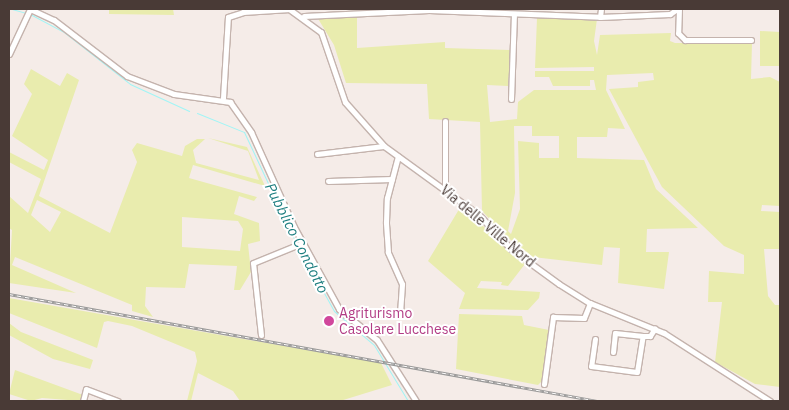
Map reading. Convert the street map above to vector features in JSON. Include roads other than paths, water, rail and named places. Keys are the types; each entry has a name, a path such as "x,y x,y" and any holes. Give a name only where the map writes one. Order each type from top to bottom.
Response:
{"street":[{"path":"9,54 30,9 58,23 127,76 174,94 223,98 236,108 251,132 300,244 345,315 377,340 416,401"},
{"path":"223,98 228,17 243,12 289,9"},
{"name":"Via delle Ville Nord","path":"289,9 304,16 316,25 325,40 345,102 384,146 479,215 511,249 590,303 655,328 770,401"},
{"path":"304,16 429,9 600,17 670,14 678,9"},
{"path":"600,17 601,9"},
{"path":"678,9 678,33 685,40 751,40"},
{"path":"511,99 514,14"},
{"path":"445,122 445,189"},
{"path":"317,154 384,146"},
{"path":"345,315 400,313 402,284 388,252 386,222 392,179 398,156"},
{"path":"328,181 392,179"},
{"path":"261,335 253,263 300,244"},
{"path":"544,384 553,317 584,318 590,303"},
{"path":"613,352 615,333 650,336 655,328"},
{"path":"595,339 591,366 637,372 643,336"},
{"path":"83,401 86,389 118,401"}],"waterway":[{"name":"Pubblico Condotto","path":"12,9 26,13"},
{"name":"Pubblico Condotto","path":"30,14 64,32 130,84 189,111"},
{"name":"Pubblico Condotto","path":"197,113 244,132 296,243"},
{"name":"Pubblico Condotto","path":"298,246 334,311 374,345 408,401"}],"railway":[{"path":"9,294 598,401"}],"place":[{"name":"Agriturismo Casolare Lucchese","path":"329,321"}]}
